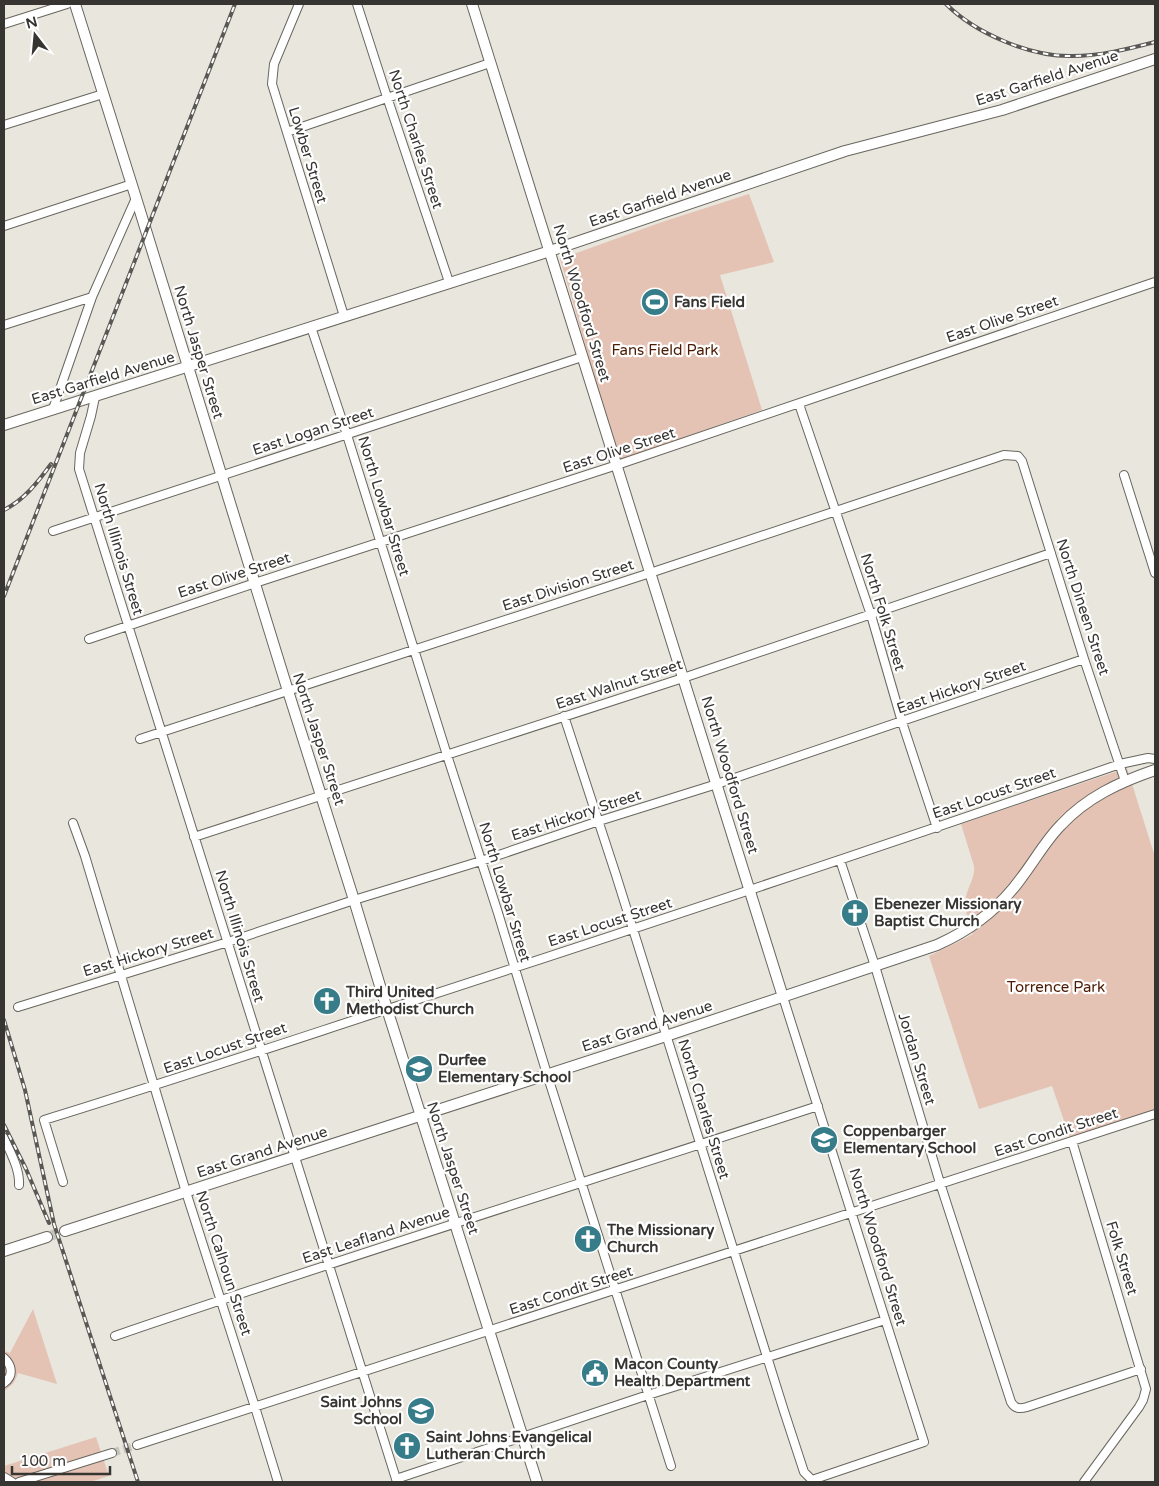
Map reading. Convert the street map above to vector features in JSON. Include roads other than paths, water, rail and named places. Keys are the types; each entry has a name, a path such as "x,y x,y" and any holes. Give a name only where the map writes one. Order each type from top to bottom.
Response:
{"street":[{"path":"4,24 67,4"},
{"name":"North Jasper Street","path":"74,4 132,184 221,476 536,1482"},
{"name":"Lowber Street","path":"299,4 274,64 272,84 344,316"},
{"name":"North Charles Street","path":"357,4 449,282"},
{"name":"North Woodford Street","path":"472,4 924,1442 812,1480"},
{"name":"East Garfield Avenue","path":"4,422 53,410 550,251 845,151 1002,110 1155,59"},
{"path":"287,132 490,63"},
{"path":"4,125 102,94"},
{"path":"4,226 132,184"},
{"path":"53,410 92,297 136,198"},
{"name":"East Olive Street","path":"89,638 254,582 617,465 1155,282"},
{"path":"4,325 92,297"},
{"name":"North Lowbar Street","path":"312,327 671,1466"},
{"name":"East Logan Street","path":"52,531 582,357"},
{"name":"North Illinois Street","path":"95,396 80,453 80,469 396,1481"},
{"name":"North Folk Street","path":"799,404 871,616 902,722 937,828"},
{"name":"East Division Street","path":"140,739 836,511 1004,454"},
{"name":"North Dineen Street","path":"1004,454 1018,456 1022,461 1084,659 1125,781"},
{"path":"1124,475 1155,573"},
{"name":"East Walnut Street","path":"194,837 684,678 871,616 1051,553"},
{"name":"East Hickory Street","path":"18,1007 228,942 717,784 1084,659"},
{"name":"North Charles Street","path":"564,716 804,1472 812,1480"},
{"name":"East Locust Street","path":"63,1182 44,1120 155,1086 515,968 937,828 1120,764 1148,758 1155,759"},
{"name":"East Grand Avenue","path":"65,1231 666,1036 936,945 957,936 993,910 1020,880 1061,825 1084,804 1108,789 1155,770"},
{"name":"North Calhoun Street","path":"73,824 85,856 186,1192 278,1482"},
{"name":"Jordan Street","path":"840,860 875,966 940,1183 1013,1406 1016,1408 1028,1407 1141,1369"},
{"name":"East Leafland Avenue","path":"114,1336 818,1106"},
{"name":"East Condit Street","path":"137,1445 1155,1114"},
{"path":"4,1138 15,1162 20,1179 19,1185"},
{"name":"Folk Street","path":"1072,1141 1146,1389 1143,1400 1084,1482"},
{"path":"4,1251 47,1237"},
{"path":"396,1481 648,1395 885,1320"},
{"path":"4,1358 9,1363 11,1372 9,1379 4,1383"},
{"path":"19,1482 112,1453"},
{"path":"4,1477 12,1482"}],"tunnel":[{"path":"47,1237 65,1231"},
{"path":"112,1453 137,1445"}],"railway":[{"path":"4,596 235,4"},
{"path":"946,4 958,15 988,33 1021,48 1039,52 1072,56 1093,55 1155,42"},
{"path":"4,510 24,496 51,464"},
{"path":"4,1020 25,1090 54,1224 138,1482"},
{"path":"4,1125 26,1169 49,1223"}],"place":[{"name":"Fans Field","path":"655,302"},
{"name":"Ebenezer Missionary Baptist Church","path":"855,913"},
{"name":"Third United Methodist Church","path":"327,1001"},
{"name":"Durfee Elementary School","path":"419,1069"},
{"name":"Coppenbarger Elementary School","path":"824,1140"},
{"name":"The Missionary Church","path":"588,1239"},
{"name":"Macon County Health Department","path":"595,1373"},
{"name":"Saint Johns School","path":"421,1411"},
{"name":"Saint Johns Evangelical Lutheran Church","path":"407,1446"}],"park label":[{"name":"Fans Field Park","path":"665,350"},
{"name":"Torrence Park","path":"1056,987"}]}
